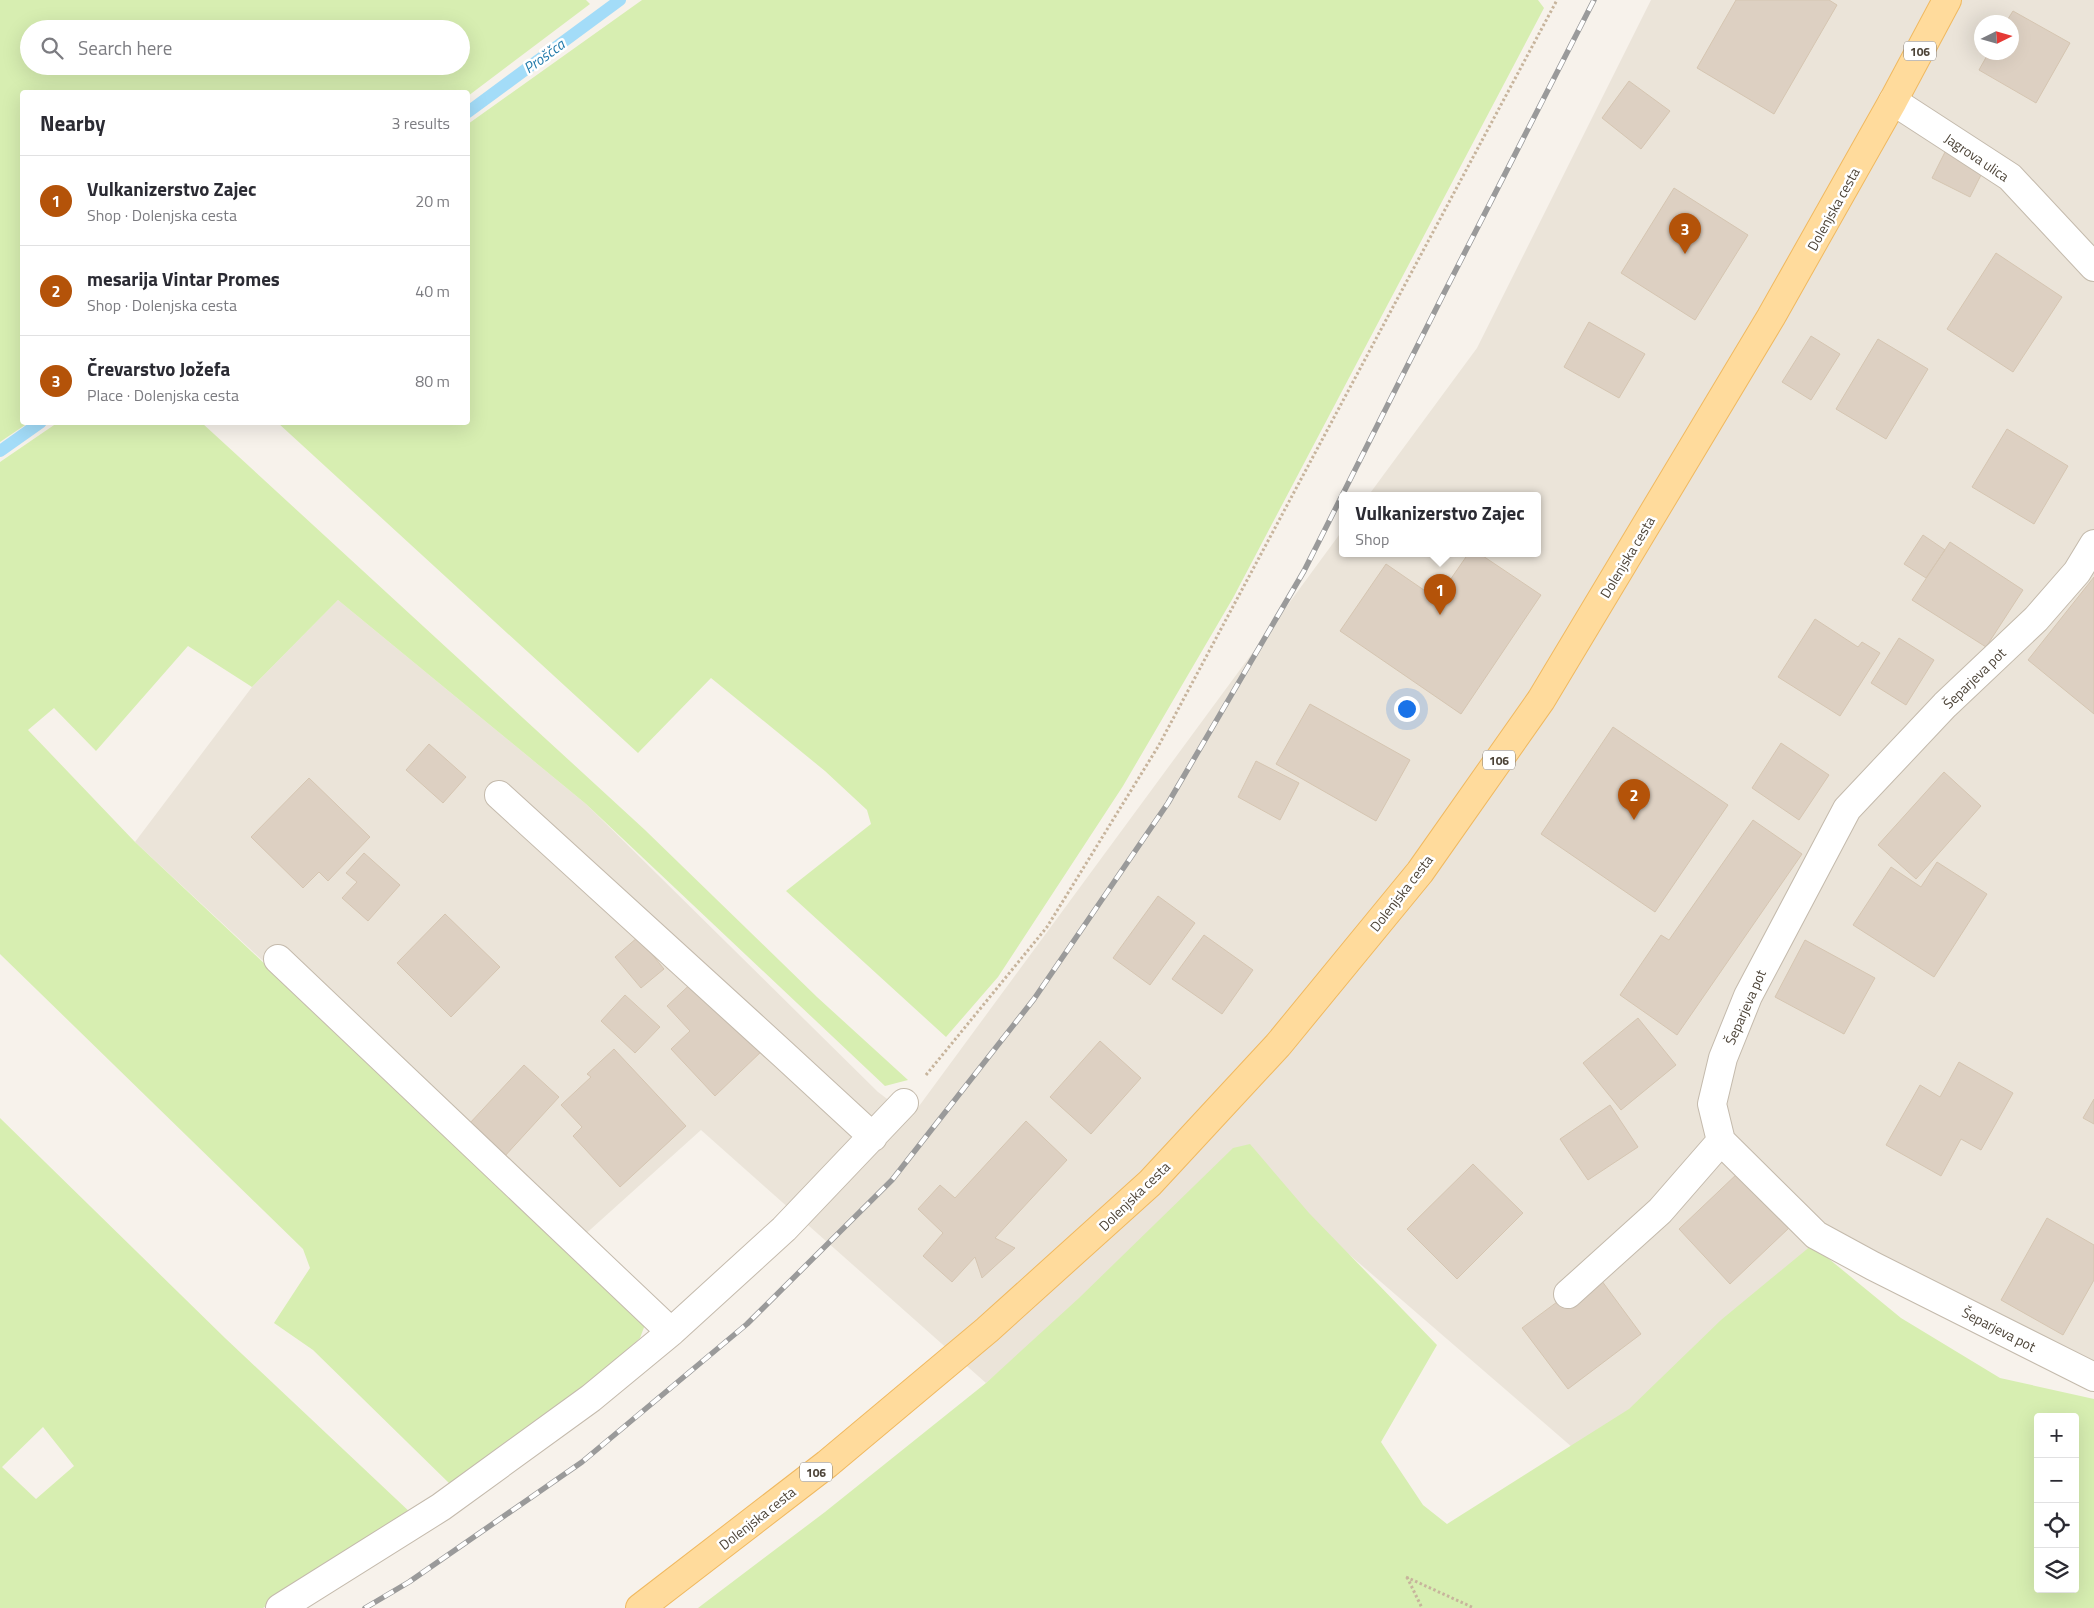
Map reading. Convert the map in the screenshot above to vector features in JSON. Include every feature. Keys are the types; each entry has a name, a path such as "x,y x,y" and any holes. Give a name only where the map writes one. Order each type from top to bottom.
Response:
{"main road":[{"name":"Dolenjska cesta","path":"640,1608 827,1464 987,1330 1150,1183 1284,1038 1420,872 1541,700 1772,317 1893,101 1947,0"}],"street":[{"name":"Jagrova ulica","path":"1893,101 2010,177 2059,227 2094,267"},
{"name":"Šeparjeva pot","path":"2094,544 2077,572 2036,619 1945,705 1847,809 1748,996 1723,1058 1712,1104 1721,1142 1816,1236 2094,1377"},
{"path":"499,796 784,1054 872,1137"},
{"path":"278,959 671,1332"},
{"path":"280,1608 441,1507 591,1398 671,1332 784,1229 904,1103"},
{"path":"1568,1294 1660,1211 1721,1142"}],"path":[{"path":"904,1103 1047,927 1159,746 1557,0"},
{"path":"1422,1608 1406,1577 1474,1608"}],"shaded area":[{"path":"1651,0 2094,0 2094,1365 1844,1239 1580,1454 1256,1174 1060,1319 986,1383 701,1130 571,1247 135,842 252,687 338,600 586,804 878,1092 911,1117 1339,535 1339,557 1541,557 1541,492 1371,492 1477,348"}],"green space":[{"path":"0,0 586,0 590,4 470,94 470,90 20,90 20,425 25,425 0,442"},
{"path":"642,0 1538,0 1544,8 1233,598 1123,786 998,977 946,1037 786,891 871,824 867,810 825,771 711,678 638,753 280,425 470,425 470,123"},
{"path":"54,425 204,425 645,830 817,997 908,1080 885,1086 586,804 338,600 252,687 188,646 96,751 54,708 28,730 135,842 646,1322 640,1338 575,1398 452,1486 313,1350 274,1323 310,1268 303,1249 0,954 0,462"},
{"path":"0,1118 225,1338 413,1515 263,1608 0,1608","holes":["43,1427 74,1466 36,1499 2,1467"]},
{"path":"1250,1144 1309,1213 1437,1345 1381,1442 1423,1505 1447,1524 1629,1409 1721,1320 1812,1245 1901,1318 2000,1378 2094,1399 2094,1608 698,1608 825,1512 986,1383 1079,1298 1233,1148"}],"building":[{"path":"1736,0 1829,0 1837,5 1774,114 1697,68"},
{"path":"2013,11 2070,43 2036,103 1979,70 1985,60 2019,60 2019,15 2010,15"},
{"path":"1629,81 1670,111 1641,149 1602,118"},
{"path":"1948,146 1986,165 1970,197 1932,178"},
{"path":"1674,188 1748,235 1695,320 1621,273"},
{"path":"1996,253 2062,297 2013,372 1947,329"},
{"path":"1589,322 1645,354 1619,398 1564,367"},
{"path":"1811,336 1840,354 1811,400 1782,382"},
{"path":"1878,339 1928,369 1886,439 1836,409"},
{"path":"2007,429 2068,466 2034,524 1972,487"},
{"path":"1923,535 1945,550 1926,578 1904,564"},
{"path":"1950,542 2023,590 1986,647 1912,600"},
{"path":"1466,557 1484,557 1541,595 1461,714 1340,631 1386,564 1437,599"},
{"path":"2094,577 2094,714 2028,660"},
{"path":"1815,619 1858,647 1862,642 1880,653 1840,716 1778,677"},
{"path":"1899,638 1934,660 1906,705 1871,683"},
{"path":"1310,704 1410,760 1376,821 1276,764"},
{"path":"1613,727 1728,805 1655,912 1541,834"},
{"path":"1781,743 1829,775 1799,820 1752,788"},
{"path":"429,744 466,777 443,803 406,770"},
{"path":"1256,761 1299,783 1280,820 1238,797"},
{"path":"1944,772 1981,806 1916,879 1878,845"},
{"path":"309,778 370,837 328,881 319,872 303,888 251,837"},
{"path":"1753,820 1802,854 1677,1035 1620,995 1661,935 1669,940"},
{"path":"364,853 400,885 368,921 342,898 357,882 346,873"},
{"path":"1937,862 1987,894 1934,977 1853,925 1891,867 1921,887"},
{"path":"1158,896 1195,923 1150,985 1113,958"},
{"path":"445,914 500,967 451,1017 397,963"},
{"path":"1204,935 1253,970 1222,1014 1172,979"},
{"path":"638,937 664,969 641,988 615,957"},
{"path":"1805,940 1875,978 1844,1034 1775,997"},
{"path":"697,978 764,1049 715,1096 671,1049 690,1031 667,1006"},
{"path":"625,995 660,1027 635,1053 601,1021"},
{"path":"1638,1018 1676,1065 1621,1110 1583,1063"},
{"path":"1100,1041 1141,1078 1091,1134 1050,1097"},
{"path":"614,1049 686,1126 620,1187 573,1136 582,1127 561,1105 591,1077 587,1074"},
{"path":"1959,1062 2013,1093 1981,1150 1961,1139 1941,1176 1886,1145 1920,1085 1940,1097"},
{"path":"524,1065 559,1097 504,1157 469,1124"},
{"path":"2094,1099 2094,1124 2083,1118"},
{"path":"1610,1105 1638,1147 1588,1180 1560,1139"},
{"path":"1026,1121 1067,1160 995,1238 1015,1248 982,1278 975,1257 952,1282 923,1256 943,1233 918,1209 940,1185 955,1198"},
{"path":"1473,1164 1523,1213 1457,1279 1407,1229"},
{"path":"1739,1172 1790,1227 1730,1284 1679,1229"},
{"path":"2047,1218 2094,1245 2094,1280 2063,1335 2001,1300"},
{"path":"1596,1273 1641,1334 1568,1389 1522,1328"}],"waterway":[{"name":"Proščca","path":"470,111 620,0"},
{"name":"Proščca","path":"0,451 37,425"}],"railway":[{"path":"1344,492 1594,0"},
{"path":"365,1608 409,1582 582,1462 747,1324 892,1180 1034,999 1168,803 1304,571 1339,502"}],"place":[{"name":"Črevarstvo Jožefa","path":"1685,254"},
{"name":"Vulkanizerstvo Zajec","path":"1440,615"},
{"name":"mesarija Vintar Promes","path":"1634,820"}]}
